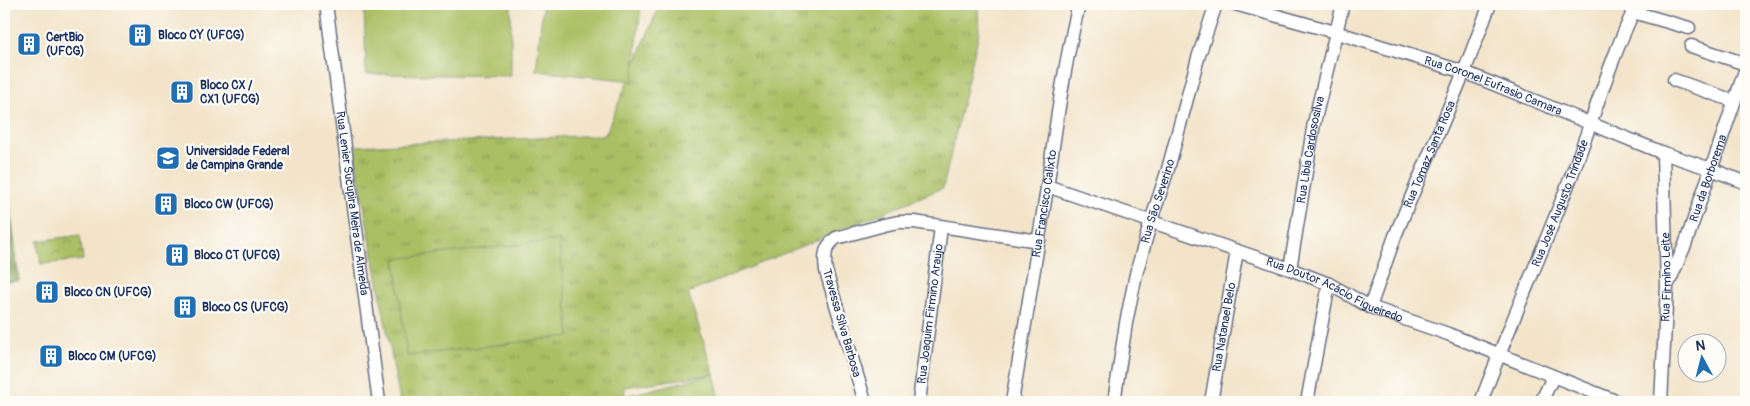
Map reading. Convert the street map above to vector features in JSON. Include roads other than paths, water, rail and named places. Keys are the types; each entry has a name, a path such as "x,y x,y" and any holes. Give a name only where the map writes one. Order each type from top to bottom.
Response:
{"street":[{"name":"Rua Lenier Sucupira Meira de Almeida","path":"326,4 379,402"},
{"name":"Rua Francisco Calixto","path":"1012,402 1039,241 1059,101 1069,45 1079,4"},
{"name":"Rua São Severino","path":"1114,402 1126,323 1136,274 1168,169 1198,58 1216,4"},
{"name":"Rua Coronel Eufrasio Camara","path":"1235,4 1336,32 1464,72 1663,153 1746,183"},
{"name":"Rua Libia Cardososilva","path":"1290,269 1314,123 1343,4"},
{"name":"Rua Tomaz Santa Rosa","path":"1370,307 1394,236 1464,72 1490,4"},
{"path":"1636,7 1689,28"},
{"name":"Rua José Augusto Trindade","path":"1481,402 1498,354 1591,124 1620,42 1636,7"},
{"path":"1691,46 1746,66"},
{"name":"Rua da Borborema","path":"1667,287 1685,245 1746,66"},
{"path":"1674,80 1734,101"},
{"name":"Rua Firmino Leite","path":"1661,402 1667,287 1663,153"},
{"name":"Rua Doutor Acácio Figueiredo","path":"1047,186 1237,250 1330,284 1370,307 1498,354 1618,402"},
{"name":"Travessa Silva Barbosa","path":"865,402 826,271 824,259 830,243 836,238 898,222 914,222 941,227"},
{"path":"941,227 1039,241"},
{"name":"Rua Joaquim Firmino Araujo","path":"919,402 941,227"},
{"name":"Rua Natanael Belo","path":"1211,402 1237,250"},
{"path":"1307,402 1330,284"},
{"path":"1541,402 1552,376"}],"place":[{"name":"Bloco CY (UFCG)","path":"140,35"},
{"name":"CertBio (UFCG)","path":"29,44"},
{"name":"Bloco CX / CX1 (UFCG)","path":"182,92"},
{"name":"Universidade Federal de Campina Grande","path":"168,158"},
{"name":"Bloco CW (UFCG)","path":"166,204"},
{"name":"Bloco CT (UFCG)","path":"177,255"},
{"name":"Bloco CN (UFCG)","path":"47,292"},
{"name":"Bloco CS (UFCG)","path":"185,307"},
{"name":"Bloco CM (UFCG)","path":"51,356"}]}
